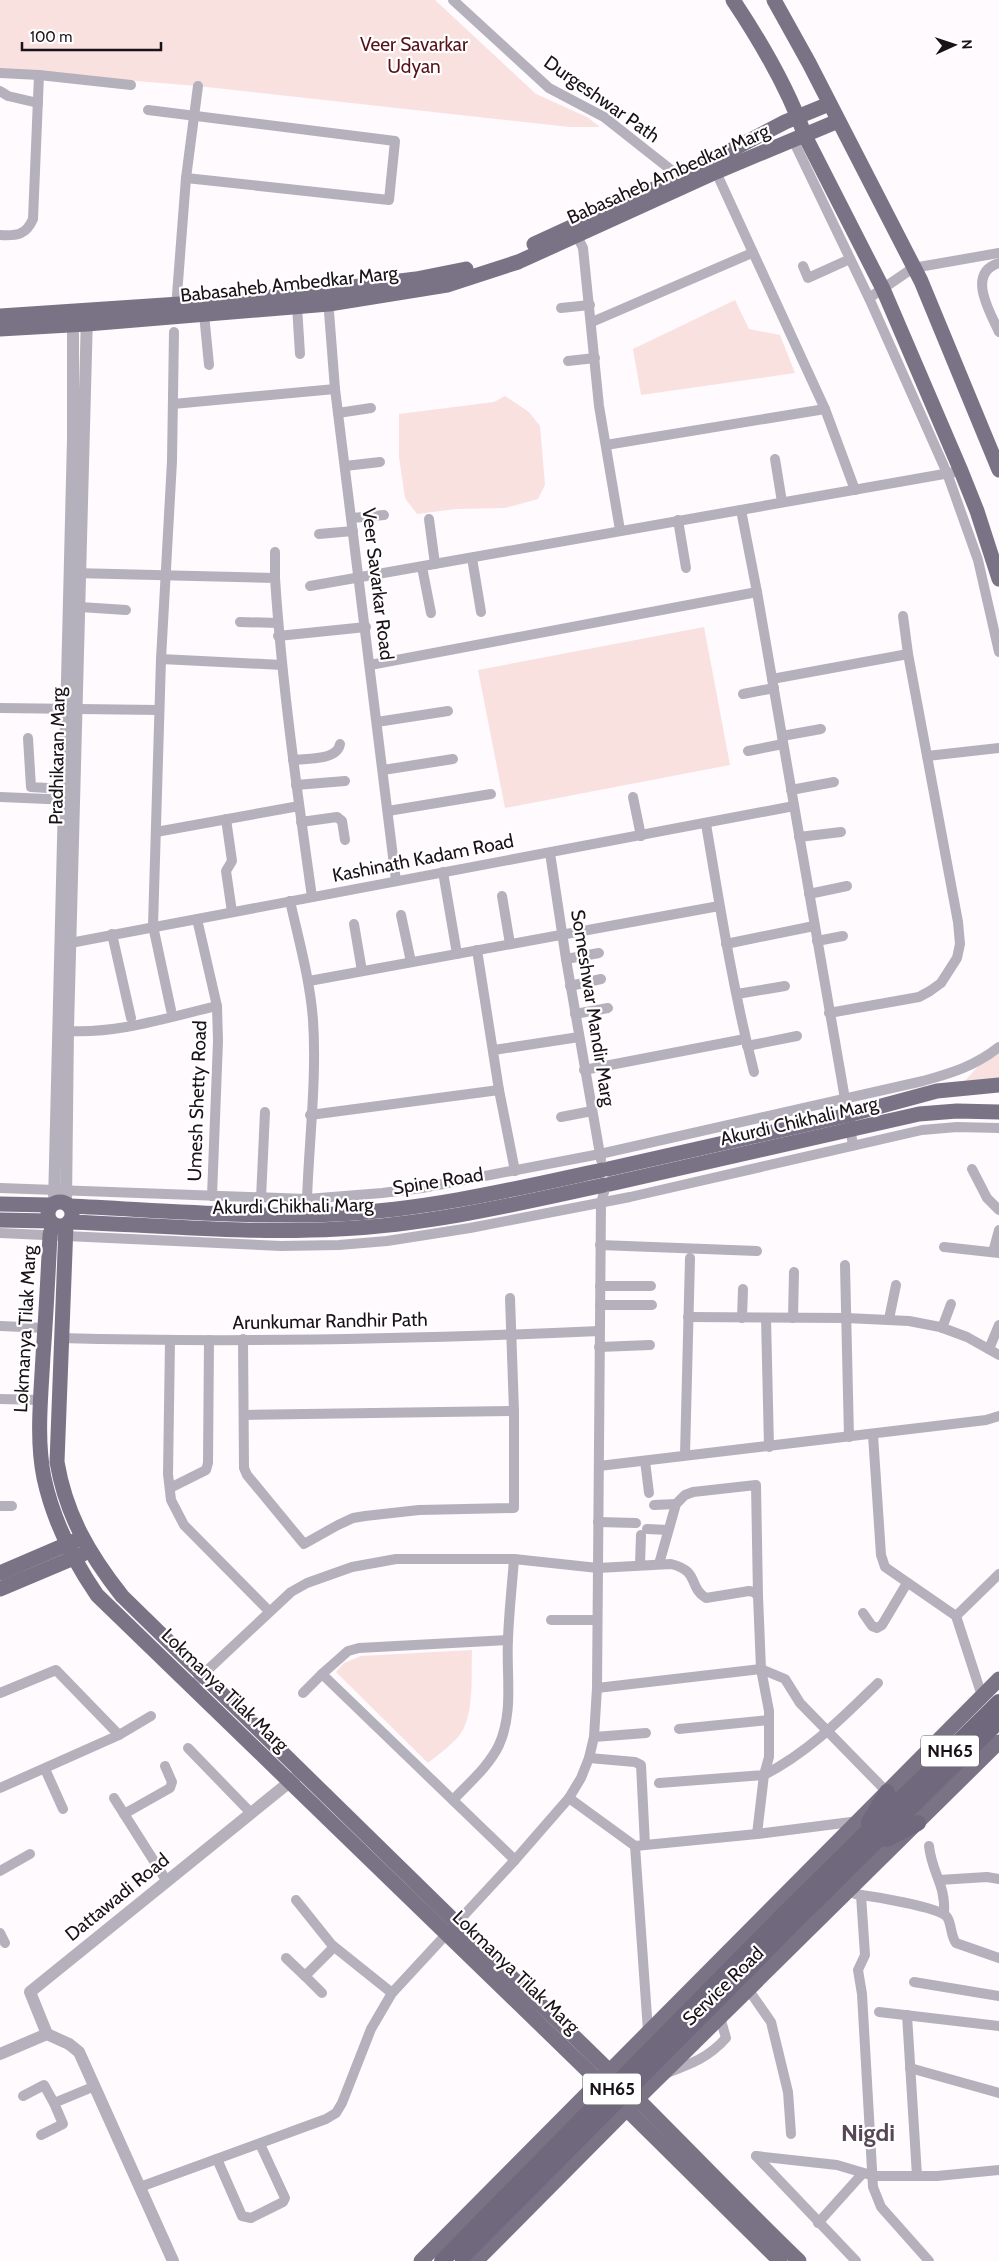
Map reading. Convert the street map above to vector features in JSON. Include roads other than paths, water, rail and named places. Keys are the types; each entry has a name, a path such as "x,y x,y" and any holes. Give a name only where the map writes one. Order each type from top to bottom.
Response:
{"highway":[{"name":"NH65","path":"904,1806 999,1702"},
{"name":"NH65","path":"442,2261 904,1806 999,1721"},
{"path":"865,1844 904,1806"},
{"name":"NH65","path":"458,2261 785,1922"}],"main road":[{"path":"733,0 748,22 792,119"},
{"path":"774,0 809,63 914,268 999,470"},
{"name":"Babasaheb Ambedkar Marg","path":"0,316 176,318 328,297 467,269 575,231 683,182 792,119 829,104"},
{"name":"Babasaheb Ambedkar Marg","path":"792,119 799,138 883,289 954,472 999,579"},
{"name":"Babasaheb Ambedkar Marg","path":"683,182 716,172 838,121"},
{"name":"Babasaheb Ambedkar Marg","path":"176,318 297,306 328,297"},
{"name":"Babasaheb Ambedkar Marg","path":"0,329 80,317"},
{"path":"849,1122 894,1102 937,1090 999,1085"},
{"name":"Akurdi Chikhali Marg","path":"0,1220 59,1227 338,1230 427,1220 849,1122 936,1112 999,1112"},
{"name":"Spine Road","path":"60,1200 281,1215 338,1214 425,1205 606,1177"},
{"path":"0,1204 60,1200"},
{"path":"60,1200 72,1214 59,1227 47,1213 60,1200"},
{"name":"Lokmanya Tilak Marg","path":"59,1227 45,1328 41,1400 42,1463 44,1479 51,1503 78,1547"},
{"name":"Lokmanya Tilak Marg","path":"59,1227 60,1338 57,1462 84,1576 97,1594 197,1679 452,1927 522,1997 600,2082 632,2103"},
{"path":"0,1573 78,1547"},
{"path":"0,1590 78,1547"},
{"path":"421,2261 859,1821 904,1806 982,1696 999,1679"},
{"name":"Service Road","path":"476,2261 748,1989 854,1894 904,1806 999,1742"},
{"name":"Lokmanya Tilak Marg","path":"522,1997 610,2071 632,2103"},
{"path":"632,2103 780,2261"},
{"path":"632,2103 715,2179 799,2261"}],"street":[{"name":"Durgeshwar Path","path":"453,0 549,88 604,117 683,182"},
{"path":"0,73 40,74 131,85"},
{"path":"0,235 22,234 29,229 34,219 40,74"},
{"path":"171,1010 153,926 161,659 176,318 186,178 198,86"},
{"path":"0,91 14,98 38,103"},
{"path":"148,110 395,141 389,200 186,178"},
{"name":"Babasaheb Ambedkar Marg","path":"799,138 850,259 954,472 978,560 999,652"},
{"path":"716,172 825,409 855,490"},
{"path":"575,231 583,248 599,406 620,530"},
{"path":"592,322 752,253"},
{"path":"869,298 914,268 999,253"},
{"path":"803,266 808,278 850,259"},
{"path":"999,263 990,266 981,280 984,295 999,332"},
{"name":"Veer Savarkar Road","path":"328,297 335,389 396,881"},
{"path":"561,308 590,305"},
{"path":"297,306 300,354"},
{"path":"204,314 209,365"},
{"name":"Pradhikaran Marg","path":"72,710 80,317"},
{"path":"568,361 595,358"},
{"path":"173,404 335,389"},
{"path":"338,413 372,408"},
{"path":"606,445 825,409"},
{"path":"775,459 782,502"},
{"path":"345,466 380,462"},
{"path":"310,586 954,472"},
{"path":"741,510 757,592 853,1145"},
{"path":"352,518 384,515"},
{"path":"429,519 435,564"},
{"path":"678,520 686,568"},
{"path":"319,534 353,531"},
{"path":"275,552 278,636 312,897"},
{"path":"472,558 481,612"},
{"path":"422,567 430,613"},
{"path":"75,573 275,578"},
{"name":"Pradhikaran Marg","path":"60,1200 67,796 80,608 75,573"},
{"path":"370,665 757,592"},
{"path":"80,608 126,610"},
{"path":"829,1013 919,997 941,983 957,958 960,944 958,922 908,654 903,616"},
{"path":"240,622 278,623"},
{"path":"278,636 366,627"},
{"path":"743,694 773,684 908,654"},
{"path":"161,659 282,666"},
{"path":"0,708 160,710"},
{"path":"377,722 448,711"},
{"path":"748,751 821,729"},
{"path":"28,738 30,787 67,796"},
{"path":"293,760 334,755 339,750 340,744"},
{"path":"927,756 999,748"},
{"path":"383,770 453,759"},
{"path":"296,785 345,781"},
{"path":"791,790 834,782"},
{"path":"388,811 491,794"},
{"path":"0,797 67,796"},
{"path":"633,797 642,836"},
{"path":"156,832 299,806"},
{"name":"Kashinath Kadam Road","path":"65,944 794,806"},
{"path":"301,822 337,817 342,821 345,840"},
{"path":"226,819 232,862 226,872 232,912"},
{"path":"706,824 726,944 754,1072"},
{"path":"799,837 841,832"},
{"name":"Someshwar Mandir Marg","path":"550,853 584,1070 606,1177"},
{"path":"443,872 458,954"},
{"path":"809,894 847,886"},
{"path":"502,896 510,944"},
{"path":"290,901 309,981 313,1021 307,1199"},
{"path":"309,981 719,906"},
{"path":"401,915 411,962"},
{"name":"Umesh Shetty Road","path":"197,919 217,1006 212,1196"},
{"path":"354,924 362,971"},
{"path":"726,944 814,926"},
{"path":"112,934 131,1018"},
{"path":"817,941 842,936"},
{"name":"Pradhikaran Marg","path":"60,1200 68,1031 65,944"},
{"path":"477,950 499,1090 515,1171"},
{"path":"566,959 599,953"},
{"path":"570,986 601,979"},
{"path":"737,994 785,986"},
{"name":"Umesh Shetty Road","path":"68,1031 88,1033 129,1026 217,1006"},
{"path":"575,1014 608,1008"},
{"path":"584,1070 746,1042 797,1036"},
{"path":"494,1050 579,1037"},
{"path":"0,1188 60,1200 212,1196 307,1199 414,1189 600,1154 923,1081 955,1072 982,1060 999,1047"},
{"path":"310,1115 499,1090"},
{"path":"562,1117 592,1111"},
{"path":"261,1198 265,1112"},
{"path":"0,1233 59,1227 281,1246 339,1245 430,1236 601,1202 853,1145 938,1128 999,1128"},
{"path":"972,1169 987,1198 999,1210"},
{"path":"140,2187 260,2144 326,2119 336,2113 342,2103 371,2029 392,1993 515,1860 569,1798 581,1778 589,1758 594,1737 597,1688 600,1245 601,1202 606,1177"},
{"path":"944,1247 996,1252 999,1230"},
{"path":"600,1245 757,1252"},
{"path":"686,1455 690,1258"},
{"path":"845,1265 849,1437"},
{"path":"793,1318 794,1272"},
{"path":"889,1319 896,1285"},
{"path":"600,1286 652,1286"},
{"path":"742,1318 743,1289"},
{"path":"243,1339 244,1459 247,1475 304,1544 353,1518 364,1516 419,1510 514,1508 513,1335 510,1298"},
{"path":"942,1328 951,1304"},
{"path":"600,1305 652,1305"},
{"path":"688,1317 846,1318 908,1321 942,1328 967,1337 999,1355"},
{"path":"766,1318 769,1447"},
{"path":"989,1349 999,1325"},
{"path":"0,1326 45,1328"},
{"name":"Arunkumar Randhir Path","path":"60,1338 170,1341 513,1335 599,1331"},
{"path":"170,1488 200,1474 206,1470 208,1463 209,1340"},
{"path":"170,1341 171,1500 184,1525 269,1612"},
{"path":"599,1347 650,1345"},
{"path":"0,1399 41,1400"},
{"path":"245,1415 514,1411"},
{"path":"598,1466 874,1435 986,1420 999,1416"},
{"path":"874,1435 881,1555 885,1567 956,1616 982,1696"},
{"path":"646,1461 648,1493"},
{"path":"660,1564 676,1504 685,1495 693,1492 756,1485 761,1669 769,1720 769,1757 764,1775 757,1834"},
{"path":"654,1505 676,1504"},
{"path":"0,1506 12,1506"},
{"path":"598,1522 636,1523"},
{"path":"640,1565 644,1532 668,1530"},
{"path":"197,1679 291,1592 307,1583 373,1562 421,1558 514,1559 598,1568 660,1564 682,1566 690,1573 700,1594 706,1598 749,1591 754,1592 758,1596"},
{"path":"453,1800 486,1765 499,1745 505,1726 509,1694 508,1640 514,1559"},
{"path":"956,1616 999,1574"},
{"path":"863,1613 872,1626 877,1628 882,1625 907,1583"},
{"path":"551,1620 597,1620"},
{"path":"303,1693 348,1651 359,1648 508,1640"},
{"path":"597,1688 761,1669 785,1679 800,1702 828,1732 904,1806"},
{"path":"0,1693 56,1670 119,1735"},
{"path":"322,1674 515,1860"},
{"path":"658,1783 764,1775 787,1764 828,1732 878,1682"},
{"path":"0,1788 119,1735 151,1716"},
{"path":"679,1730 769,1720"},
{"path":"594,1737 646,1733"},
{"path":"188,1748 251,1813"},
{"path":"589,1758 635,1762 641,1765 640,1846 648,2031"},
{"path":"124,1814 170,1788 172,1782 165,1766"},
{"path":"45,1769 63,1809"},
{"name":"Dattawadi Road","path":"47,2034 30,1992 166,1880 297,1776"},
{"path":"114,1798 166,1880"},
{"path":"569,1798 640,1846 859,1821"},
{"path":"929,1846 931,1861 945,1897 944,1914"},
{"path":"0,1871 30,1854"},
{"path":"939,1880 987,1877 999,1879"},
{"path":"929,2261 881,2207 868,2175 862,1994 858,1970 865,1955 854,1894 906,1903 944,1914 947,1917 956,1943 999,1958"},
{"path":"296,1900 334,1947 392,1993"},
{"path":"0,1933 6,1943"},
{"path":"304,1976 334,1947"},
{"path":"286,1958 322,1993"},
{"path":"914,1982 999,1996"},
{"path":"748,1989 771,2022 788,2092 790,2134"},
{"path":"879,2012 999,2026"},
{"path":"907,2015 917,2176"},
{"path":"0,2054 47,2034 70,2044 79,2052 173,2261"},
{"path":"910,2068 999,2093"},
{"path":"23,2096 44,2085 54,2103 63,2124 41,2135"},
{"path":"54,2103 95,2086"},
{"path":"217,2159 242,2216 251,2218 283,2202 285,2198 260,2144"},
{"path":"856,2261 756,2156 811,2161 819,2164 852,2168 868,2175 917,2176 967,2174 999,2170"},
{"path":"818,2223 868,2175"}],"district":[{"name":"Nigdi","path":"868,2132"}],"park label":[{"name":"Veer Savarkar Udyan","path":"414,55"}]}
